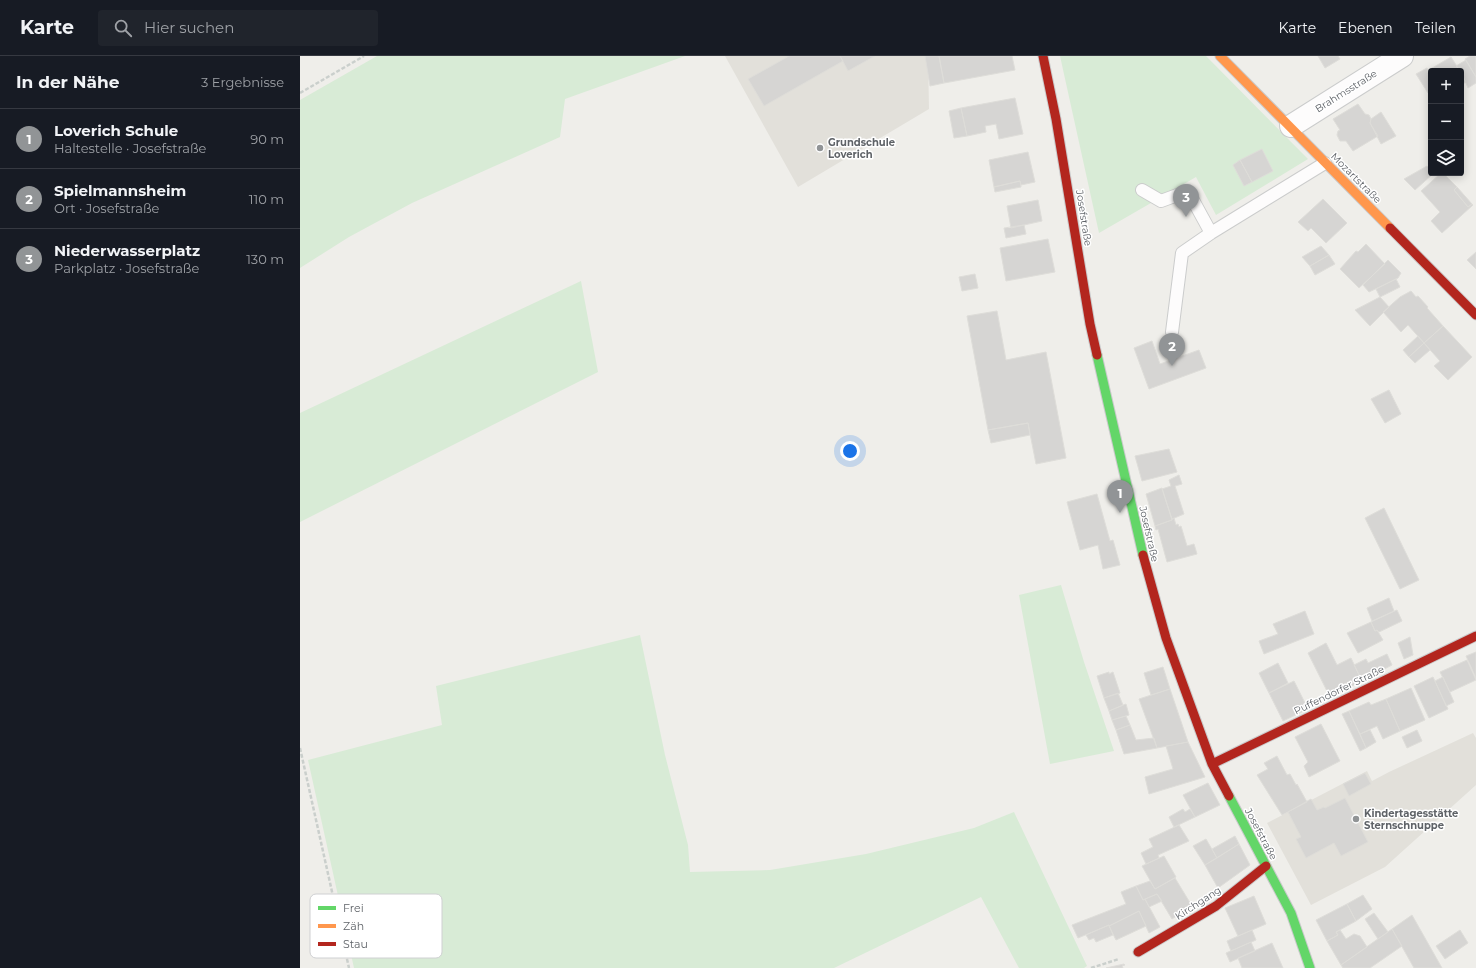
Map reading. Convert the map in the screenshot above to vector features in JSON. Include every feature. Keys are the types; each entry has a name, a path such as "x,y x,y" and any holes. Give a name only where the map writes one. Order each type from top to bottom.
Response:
{"street":[{"name":"Josefstraße","path":"1043,56 1056,119 1090,324 1141,549 1166,638 1212,764 1291,913 1310,968"},
{"name":"Mozartstraße","path":"1220,56 1291,126 1325,163 1476,316"},
{"name":"Brahmsstraße","path":"1291,126 1402,56"},
{"name":"Puffendorfer Straße","path":"1212,764 1476,636"},
{"name":"Kirchgang","path":"1138,952 1216,906 1266,866"}],"lane":[{"path":"1172,332 1182,253 1211,233 1325,163"},
{"path":"1142,190 1161,201 1188,191 1211,233"}],"path":[{"path":"300,93 364,56"},
{"path":"300,748 333,894"},
{"path":"1091,968 1138,952"},
{"path":"347,958 349,968"}],"shaded area":[{"name":"Grundschule Loverich","path":"725,56 928,56 929,109 798,187"},
{"name":"Kindertagesstätte Sternschnuppe","path":"1473,733 1476,738 1476,785 1385,867 1311,905 1267,823 1367,771 1372,781"}],"green space":[{"path":"377,56 685,56 565,99 560,137 412,203 349,237 300,268 300,100"},
{"path":"1060,56 1206,56 1308,159 1216,215 1196,177 1099,233"},
{"path":"581,281 598,372 300,522 300,413"},
{"path":"1061,585 1084,662 1114,751 1050,764 1019,595"},
{"path":"640,635 665,755 688,845 690,872 770,870 866,854 974,828 1014,812 1087,966 1084,968 1019,968 981,897 834,968 354,968 352,958 442,958 442,894 338,894 308,760 442,725 436,686"}],"building":[{"path":"789,56 840,56 843,61 764,106 748,79"},
{"path":"840,56 875,56 848,71"},
{"path":"925,56 939,56 944,83 930,86"},
{"path":"939,56 1012,56 1015,70 944,83"},
{"path":"1318,56 1338,56 1340,59 1325,68"},
{"path":"1470,56 1476,57 1476,77 1465,59"},
{"path":"1451,57 1458,68 1432,68"},
{"path":"1466,60 1476,77 1476,83 1468,88 1464,78 1464,68 1458,68 1456,66"},
{"path":"1427,68 1428,93 1416,74"},
{"path":"1015,98 1023,134 999,139 996,124 985,126 986,132 967,136 961,108"},
{"path":"1358,104 1365,114 1369,115 1371,119 1370,123 1378,136 1353,151 1346,141 1340,141 1337,135 1338,131 1340,130 1333,119"},
{"path":"961,108 967,136 954,138 949,111"},
{"path":"1381,112 1396,136 1381,144 1370,123 1371,119"},
{"path":"1262,149 1273,171 1252,182 1240,160"},
{"path":"1028,152 1035,182 1021,185 1020,181 994,187 989,160"},
{"path":"1240,160 1252,182 1244,186 1233,165"},
{"path":"1427,166 1428,167 1428,176 1431,176 1415,190 1404,179"},
{"path":"1438,176 1446,176 1457,187 1454,190 1468,207 1472,204 1473,205 1442,233 1431,221 1440,212 1421,191"},
{"path":"1020,181 1021,187 995,192 994,187"},
{"path":"1457,187 1472,204 1468,207 1454,190"},
{"path":"1323,199 1347,223 1326,243 1311,228 1308,231 1298,222"},
{"path":"1038,200 1042,221 1011,228 1007,206"},
{"path":"1024,225 1026,234 1006,238 1004,228"},
{"path":"1048,239 1055,272 1006,281 1000,248"},
{"path":"1366,244 1385,264 1359,288 1340,269 1356,251 1358,252"},
{"path":"1321,246 1329,255 1310,266 1302,257"},
{"path":"1476,252 1476,269 1467,260"},
{"path":"1329,255 1335,264 1315,275 1310,266"},
{"path":"1388,260 1401,273 1398,278 1369,292 1363,285"},
{"path":"975,274 978,288 962,291 959,277"},
{"path":"1396,279 1400,287 1380,297 1376,289"},
{"path":"1411,291 1416,297 1418,296 1443,326 1424,343 1408,325 1401,332 1383,312 1400,297"},
{"path":"1380,297 1389,307 1370,326 1355,310"},
{"path":"997,311 1006,360 1046,352 1066,458 1036,464 1028,423 988,430 967,316"},
{"path":"1443,326 1472,357 1448,380 1434,366 1440,361 1424,343"},
{"path":"1418,336 1424,343 1409,357 1403,350"},
{"path":"1152,341 1160,364 1199,350 1206,368 1149,389 1134,348"},
{"path":"1424,343 1430,350 1415,363 1409,357"},
{"path":"1389,390 1401,414 1385,423 1371,399"},
{"path":"1028,423 1030,435 991,443 988,430"},
{"path":"1169,449 1177,472 1142,481 1135,456"},
{"path":"1179,475 1182,484 1175,486 1184,514 1172,519 1162,489 1171,486 1169,480"},
{"path":"1162,488 1172,520 1155,526 1146,494"},
{"path":"1097,494 1110,541 1113,540 1120,565 1103,569 1098,545 1080,550 1067,502"},
{"path":"1384,508 1419,580 1400,589 1365,518"},
{"path":"1174,518 1176,525 1178,524 1179,527 1181,526 1187,546 1194,544 1197,554 1167,562 1158,529 1156,530 1155,526"},
{"path":"1389,598 1394,611 1372,621 1367,608"},
{"path":"1397,610 1402,621 1379,632 1377,630 1375,631 1371,622"},
{"path":"1305,611 1314,634 1264,654 1259,641 1278,634 1273,624"},
{"path":"1371,622 1375,631 1377,630 1383,640 1358,653 1347,633"},
{"path":"1410,637 1413,655 1404,659 1398,643"},
{"path":"1326,643 1337,665 1351,658 1362,681 1330,697 1308,653"},
{"path":"1476,652 1476,678 1466,656"},
{"path":"1387,654 1392,665 1362,681 1354,665 1366,659 1368,663"},
{"path":"1467,660 1476,680 1450,692 1440,672"},
{"path":"1278,663 1288,683 1269,693 1259,673"},
{"path":"1163,667 1170,689 1151,695 1144,673"},
{"path":"1109,672 1109,674 1113,672 1120,693 1104,698 1097,676"},
{"path":"1433,677 1448,709 1429,718 1414,686"},
{"path":"1443,677 1454,702 1446,706 1435,681"},
{"path":"1294,681 1308,709 1283,721 1269,693"},
{"path":"1411,688 1425,720 1400,731 1386,699"},
{"path":"1170,689 1188,742 1157,748 1139,699"},
{"path":"1118,693 1123,705 1109,711 1104,698"},
{"path":"1386,699 1400,731 1383,739 1377,726 1360,734 1349,711 1369,702 1371,705"},
{"path":"1126,704 1129,715 1112,720 1109,711"},
{"path":"1349,711 1366,748 1360,751 1342,714"},
{"path":"1126,716 1130,725 1116,730 1112,720"},
{"path":"1321,724 1340,761 1309,777 1304,766 1308,762 1295,737"},
{"path":"1130,725 1136,740 1154,738 1157,748 1124,754 1116,730"},
{"path":"1370,730 1376,742 1366,748 1360,734"},
{"path":"1417,730 1422,741 1407,748 1402,737"},
{"path":"1188,742 1205,777 1149,794 1145,777 1173,769 1166,746"},
{"path":"1277,756 1287,775 1290,774 1307,802 1282,815 1257,775 1268,769 1264,763"},
{"path":"1365,773 1371,784 1349,796 1343,784"},
{"path":"1208,783 1220,805 1195,817 1183,795"},
{"path":"1345,798 1368,842 1341,856 1334,843 1306,858 1296,839 1301,837 1288,812 1311,799 1317,810 1324,807 1325,808"},
{"path":"1183,809 1185,812 1190,809 1195,817 1174,827 1169,817"},
{"path":"1179,825 1189,841 1158,855 1159,858 1146,864 1141,853 1153,847 1149,839"},
{"path":"1235,836 1239,844 1217,858 1212,849"},
{"path":"1206,839 1217,858 1205,865 1193,846"},
{"path":"1239,844 1250,865 1218,888 1205,865"},
{"path":"1164,856 1176,877 1155,889 1142,866"},
{"path":"1175,878 1192,906 1172,919 1157,894 1143,900 1136,886 1150,881 1155,889"},
{"path":"1136,886 1160,927 1149,933 1139,911 1109,926 1078,938 1072,925 1126,904 1121,892"},
{"path":"1157,894 1162,901 1149,907 1145,899"},
{"path":"1363,895 1372,909 1356,921 1347,904"},
{"path":"1254,896 1266,924 1238,936 1225,908"},
{"path":"1347,904 1356,921 1336,932 1338,935 1327,941 1316,920"},
{"path":"1139,911 1146,926 1116,940 1109,926"},
{"path":"1374,913 1388,932 1378,939 1365,919"},
{"path":"1412,915 1442,968 1414,968 1392,929"},
{"path":"1109,925 1113,935 1096,942 1094,938 1089,940 1086,935"},
{"path":"1392,929 1402,946 1370,968 1343,968 1341,965"},
{"path":"1252,930 1256,940 1231,951 1227,941"},
{"path":"1340,930 1346,939 1354,934 1360,936 1367,947 1341,965 1327,941 1338,935 1336,932"},
{"path":"1460,930 1468,943 1445,959 1436,946"},
{"path":"1251,942 1255,951 1230,962 1226,953"},
{"path":"1272,943 1283,968 1242,968 1238,958"},
{"path":"1125,965 1122,966 1123,968 1106,968"}],"traffic: fast":[{"path":"1097,355 1143,555"},
{"path":"1229,796 1291,913 1310,968"}],"traffic: slow":[{"path":"1220,56 1390,228"}],"traffic: jam":[{"path":"1043,56 1056,119 1090,324 1097,355"},
{"path":"1390,228 1476,315"},
{"path":"1143,555 1166,638 1212,764 1229,796"},
{"path":"1212,764 1476,636"},
{"path":"1138,952 1216,906 1266,866"}],"place":[{"name":"Grundschule Loverich","path":"820,148"},
{"name":"Niederwasserplatz","path":"1186,217"},
{"name":"Spielmannsheim","path":"1172,366"},
{"name":"Loverich Schule","path":"1120,513"},
{"name":"Kindertagesstätte Sternschnuppe","path":"1356,819"}]}
